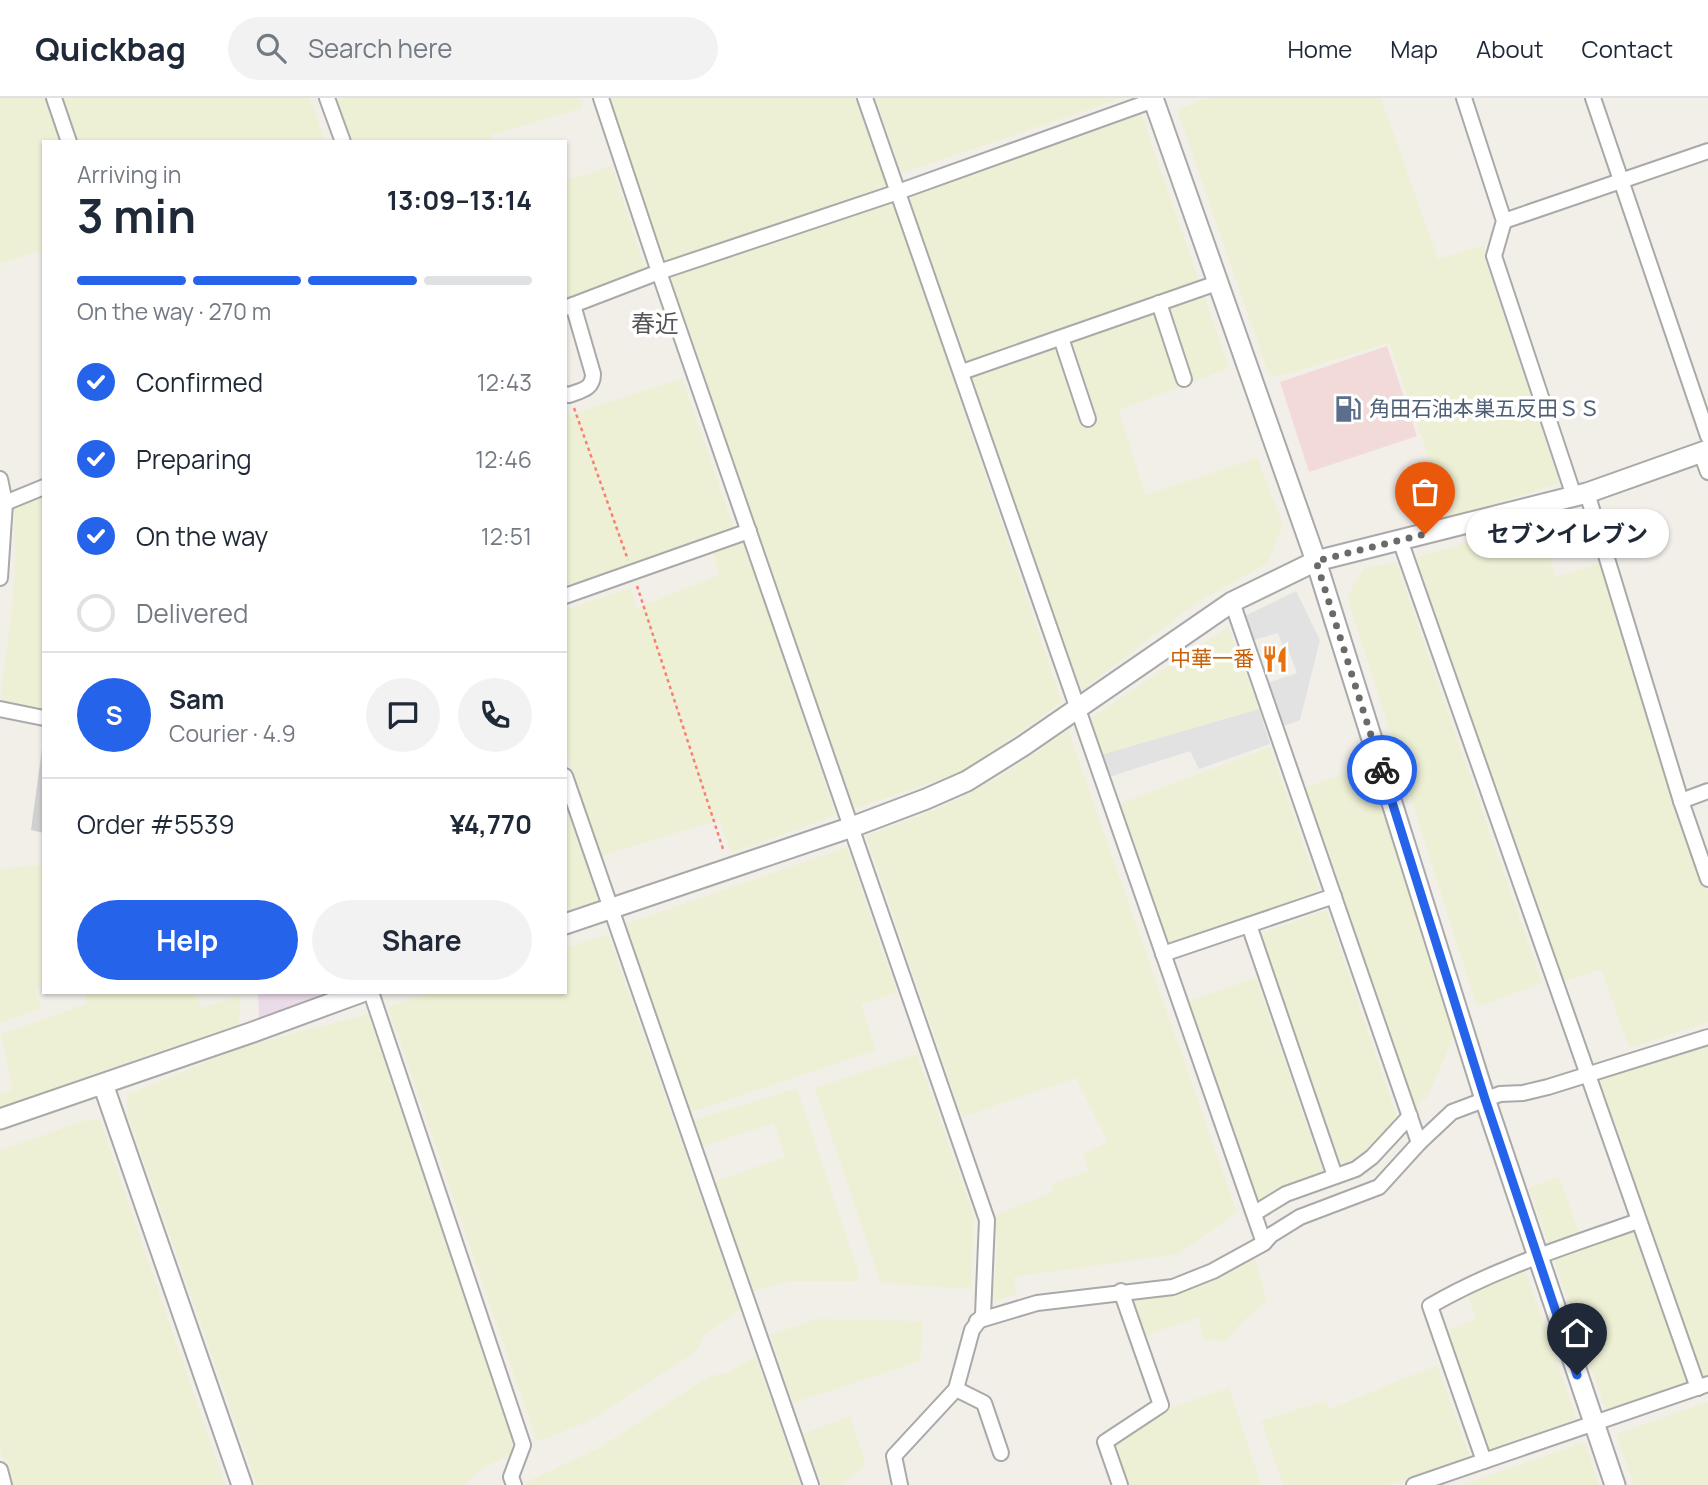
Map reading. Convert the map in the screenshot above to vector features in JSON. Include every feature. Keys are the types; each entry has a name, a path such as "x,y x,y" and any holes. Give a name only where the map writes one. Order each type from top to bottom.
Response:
{"street":[{"path":"54,98 68,140"},
{"path":"327,98 342,140"},
{"path":"601,98 987,1220 983,1315 972,1330 956,1389 894,1456 900,1485"},
{"path":"864,98 1264,1243"},
{"path":"1464,98 1504,220 1494,256 1581,494 1708,879"},
{"path":"1594,98 1623,180 1706,446 1708,472"},
{"path":"567,395 588,387 593,382 593,374 569,306 1155,99 1316,561 1485,1099 1615,1485"},
{"path":"1504,220 1708,151"},
{"path":"961,372 1217,283"},
{"path":"1159,303 1184,379"},
{"path":"1061,338 1088,419"},
{"path":"567,923 852,827 967,781 1023,746 1232,601 1316,561 1581,494 1706,446"},
{"path":"0,479 3,504 0,578"},
{"path":"3,504 42,488"},
{"path":"567,595 749,531"},
{"path":"1400,540 1638,1221 1703,1386 1414,1485"},
{"path":"1232,601 1419,1143"},
{"path":"0,709 42,718"},
{"path":"567,782 811,1485"},
{"path":"1681,801 1708,791"},
{"path":"1163,954 1334,896"},
{"path":"1249,925 1335,1175"},
{"path":"0,1119 356,994"},
{"path":"372,994 523,1445 511,1477 514,1485"},
{"path":"976,1321 1037,1303 1121,1291 1173,1287 1213,1271 1264,1243 1271,1235 1300,1217 1379,1187 1452,1112 1500,1094 1523,1093 1708,1037"},
{"path":"103,1084 242,1485"},
{"path":"1255,1213 1286,1194 1356,1169 1372,1157 1410,1116"},
{"path":"1484,1461 1430,1306 1449,1294 1537,1256 1638,1221"},
{"path":"1120,1485 1105,1442 1161,1405 1121,1291"},
{"path":"956,1389 984,1403 1001,1453"},
{"path":"0,1471 4,1485"}],"path":[{"path":"567,395 632,572 730,869"}],"shaded area":[{"name":"角田石油本巣五反田ＳＳ","path":"1387,346 1417,436 1309,472 1280,382"},
{"path":"1296,591 1320,640 1300,720 1279,728 1265,684 1297,673 1287,646 1283,647 1278,633 1251,641 1243,617"},
{"path":"1259,709 1270,744 1199,769 1190,751 1109,777 1101,755"},
{"path":"42,749 42,833 31,830"},
{"path":"258,994 335,994 259,1018"}],"green space":[{"path":"0,98 45,98 59,140 42,140 42,250 0,264"},
{"path":"61,98 310,98 324,140 75,140"},
{"path":"334,98 580,98 583,108 491,135 491,140 349,140"},
{"path":"606,98 856,98 888,188 664,264"},
{"path":"875,98 1123,98 902,173"},
{"path":"1206,98 1381,98 1438,259 1484,245 1566,481 1450,519 1389,343 1280,376 1269,375 1177,110"},
{"path":"1141,113 1229,368 1119,410 1145,495 1257,458 1283,524 1268,563 1196,603 1081,691 907,197"},
{"path":"612,166 646,272 567,299 567,180"},
{"path":"893,201 1062,702 967,770 854,809 669,277"},
{"path":"682,378 734,528 567,589 567,409 570,415"},
{"path":"42,495 42,711 10,705 0,698 12,609 14,509"},
{"path":"1538,523 1556,577 1600,563 1708,892 1708,1022 1629,1048 1601,969 1562,982 1416,557"},
{"path":"744,543 836,815 732,853 719,820 601,856 567,754 567,609 631,588 637,608 719,575 713,552"},
{"path":"1396,562 1542,983 1477,1007 1347,596 1364,568"},
{"path":"1228,627 1259,709 1101,755 1088,720"},
{"path":"1068,730 1237,1212 1179,1254 1014,1277 1016,1294 993,1302 997,1247 995,1215 1053,1192 1051,1184 1089,1171 1083,1154 1108,1142 1076,1078 962,1117 866,836 942,807 1004,774"},
{"path":"1270,747 1321,896 1170,946 1165,945 1118,804"},
{"path":"1368,765 1454,1037 1426,1099 1422,1098 1415,1114 1304,788"},
{"path":"567,799 601,892 597,904 567,914"},
{"path":"847,847 897,993 861,1004 876,1050 689,1113 623,925"},
{"path":"42,864 42,986 35,989 41,1008 0,1023 0,869"},
{"path":"1327,910 1397,1117 1372,1146 1354,1161 1344,1164 1337,1161 1259,934"},
{"path":"608,934 740,1309 704,1335 696,1352 587,1422 537,1442 388,1007 427,994 567,994 567,947"},
{"path":"1256,978 1323,1172 1284,1187 1261,1201 1254,1198 1186,1002"},
{"path":"85,994 196,994 201,1008 240,996 239,1025 0,1107 0,1094 13,1089 1,1034 87,1004"},
{"path":"368,1014 518,1452 482,1468 464,1485 257,1485 127,1113 127,1095 242,1047"},
{"path":"1708,1041 1708,1376 1702,1378 1699,1376 1596,1077"},
{"path":"917,1054 974,1217 971,1289 881,1283 815,1088"},
{"path":"797,1088 859,1274 856,1281 790,1281 755,1291 750,1289 714,1182 785,1157 774,1123 700,1147 693,1124 694,1120"},
{"path":"89,1119 100,1120 225,1485 11,1485 0,1449 0,1150"},
{"path":"1559,1177 1580,1235 1549,1246 1529,1188"},
{"path":"1631,1227 1636,1229 1689,1378 1685,1385 1606,1411 1553,1257"},
{"path":"1254,1256 1267,1300 1225,1341 1203,1339 1199,1317 1145,1336 1129,1301 1133,1296 1174,1293 1222,1274"},
{"path":"1524,1267 1577,1420 1489,1451 1445,1331 1476,1319 1467,1293"},
{"path":"815,1319 923,1321 920,1361 793,1403 770,1335"},
{"path":"756,1356 801,1485 527,1485 526,1482 601,1447 708,1377 729,1372"},
{"path":"1437,1365 1470,1457 1390,1485 1283,1485 1261,1421 1326,1400 1330,1409"},
{"path":"1229,1388 1261,1485 1126,1485 1113,1447 1116,1439 1170,1408"},
{"path":"1708,1402 1708,1485 1634,1485 1616,1434"},
{"path":"850,1416 866,1465 842,1485 822,1485 803,1434"},
{"path":"1585,1442 1599,1485 1461,1485"}],"way so far":[{"path":"1382,770 1316,561 1425,534"}],"place":[{"name":"角田石油本巣五反田ＳＳ","path":"1348,409"},
{"name":"セブンイレブン","path":"1425,534"},
{"name":"中華一番","path":"1275,659"}],"district":[{"name":"春近","path":"655,324"}],"route":[{"path":"1382,770 1485,1099 1577,1375"}]}
